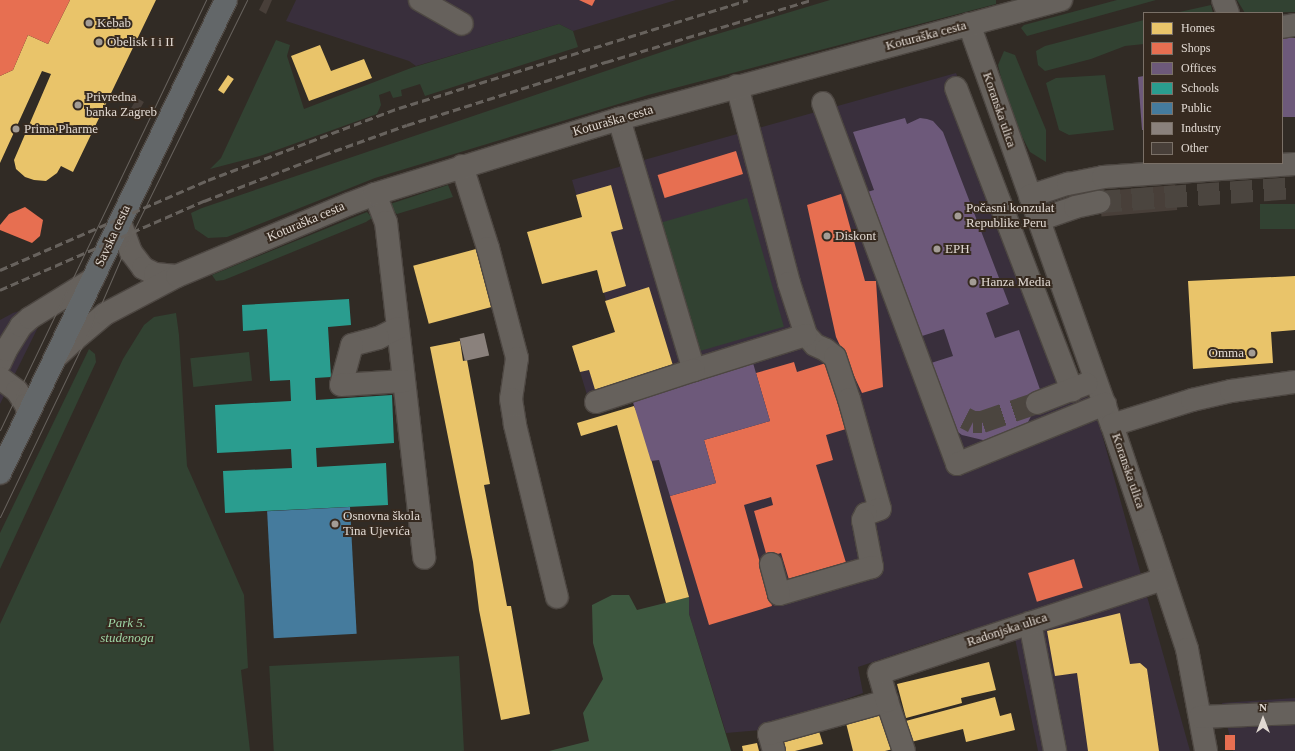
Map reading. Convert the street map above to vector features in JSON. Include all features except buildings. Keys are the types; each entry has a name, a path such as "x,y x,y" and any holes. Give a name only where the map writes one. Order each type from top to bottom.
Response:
{"main road":[{"name":"Savska cesta","path":"0,473 226,0"}],"street":[{"path":"420,0 462,24"},
{"name":"Koturaška cesta","path":"54,359 105,314 178,276 375,194 462,166 619,119 1060,0"},
{"path":"1223,0 1228,12"},
{"name":"Koranska ulica","path":"969,24 1105,404 1187,649 1206,751"},
{"path":"1283,27 1295,25"},
{"path":"737,86 789,284 806,335 815,345 826,350 835,357 851,406 880,509 866,514 862,520 872,567 779,594 771,564"},
{"path":"956,88 1072,390"},
{"path":"823,103 958,464 1105,404"},
{"path":"619,119 694,370"},
{"path":"1030,196 1068,184 1103,177 1295,164"},
{"path":"462,166 488,248 517,358 510,399 514,425 557,597"},
{"path":"375,194 386,222 424,558"},
{"path":"1038,220 1075,207 1099,202"},
{"name":"Koturaška cesta","path":"120,222 130,252 143,268 156,274 178,276"},
{"path":"0,339 44,309 93,279"},
{"path":"0,363 21,326"},
{"path":"398,328 378,338 352,345 341,385 404,381"},
{"path":"596,402 806,335"},
{"path":"0,378 17,391 26,405 28,414"},
{"path":"1037,402 1072,390 1096,379"},
{"path":"1112,425 1192,400 1231,391 1295,382"},
{"name":"Radonjska ulica","path":"904,751 886,701 878,672 1163,579"},
{"path":"1030,622 1055,751"},
{"path":"774,751 769,734 886,701"},
{"path":"1200,717 1295,713"}],"shaded area":[{"path":"296,0 676,0 573,31 559,24 416,66 409,61 286,21"},
{"path":"956,73 1100,427 1190,751 1038,751 1011,619 962,632 858,667 863,693 761,730 726,733 689,614 689,597 632,399 592,411 572,346 615,332 572,180"},
{"path":"51,301 0,404 0,320 13,313"},
{"path":"1295,698 1295,751 1233,751 1222,703"}],"green space":[{"path":"830,0 996,0 996,4 648,95 375,178 227,237 208,238 195,229 191,213 202,208 694,41"},
{"path":"1117,0 1156,0 1027,36 1021,28 1024,25"},
{"path":"1237,0 1295,0 1295,12 1244,12"},
{"path":"1211,5 1213,12 1180,12"},
{"path":"1143,20 1143,44 1125,46 1091,59 1045,71 1038,65 1036,51 1045,46"},
{"path":"559,24 573,31 578,47 425,96 420,84 401,90 402,96 393,98 390,91 379,95 381,105 377,114 260,156 210,169 221,158 276,40 290,45 287,56 304,109 411,68"},
{"path":"1004,51 1015,55 1046,130 1046,162 1030,152 1009,111 998,65"},
{"path":"1105,75 1114,130 1069,135 1059,130 1046,83 1056,78"},
{"path":"448,185 453,197 397,214 391,209 390,204"},
{"path":"747,198 784,327 696,352 660,223"},
{"path":"1260,204 1295,204 1295,229 1260,229"},
{"path":"367,212 372,218 366,222 224,280 216,281 212,275"},
{"name":"Park 5. studenoga","path":"176,313 179,335 187,466 244,595 248,668 241,670 250,751 0,751 0,624 123,359 144,325 154,317"},
{"path":"89,349 95,354 96,362 0,569 0,533"},
{"path":"249,352 252,381 193,387 190,358"},
{"path":"612,595 629,595 637,610 689,597 689,614 731,751 549,751 589,741 583,713 603,679 593,643 592,605"},
{"path":"459,656 464,751 274,751 269,666"}],"tunnel":[{"path":"1099,202 1295,188"},
{"path":"965,418 973,422 982,422 1037,403"}],"tram line":[{"path":"0,430 206,0"},
{"path":"0,517 92,325 127,244 247,0"}],"railway":[{"path":"0,270 208,180 399,108 748,0"},
{"path":"0,290 204,201 323,155 407,125 606,62 811,0"}],"place":[{"name":"Kebab","path":"89,23"},
{"name":"Obelisk I i II","path":"99,42"},
{"name":"Privredna banka Zagreb","path":"78,105"},
{"name":"Prima Pharme","path":"16,129"},
{"name":"Počasni konzulat Republike Peru","path":"958,216"},
{"name":"Diskont","path":"827,236"},
{"name":"EPH","path":"937,249"},
{"name":"Hanza Media","path":"973,282"},
{"name":"Omma","path":"1252,353"},
{"name":"Osnovna škola Tina Ujevića","path":"335,524"}]}
